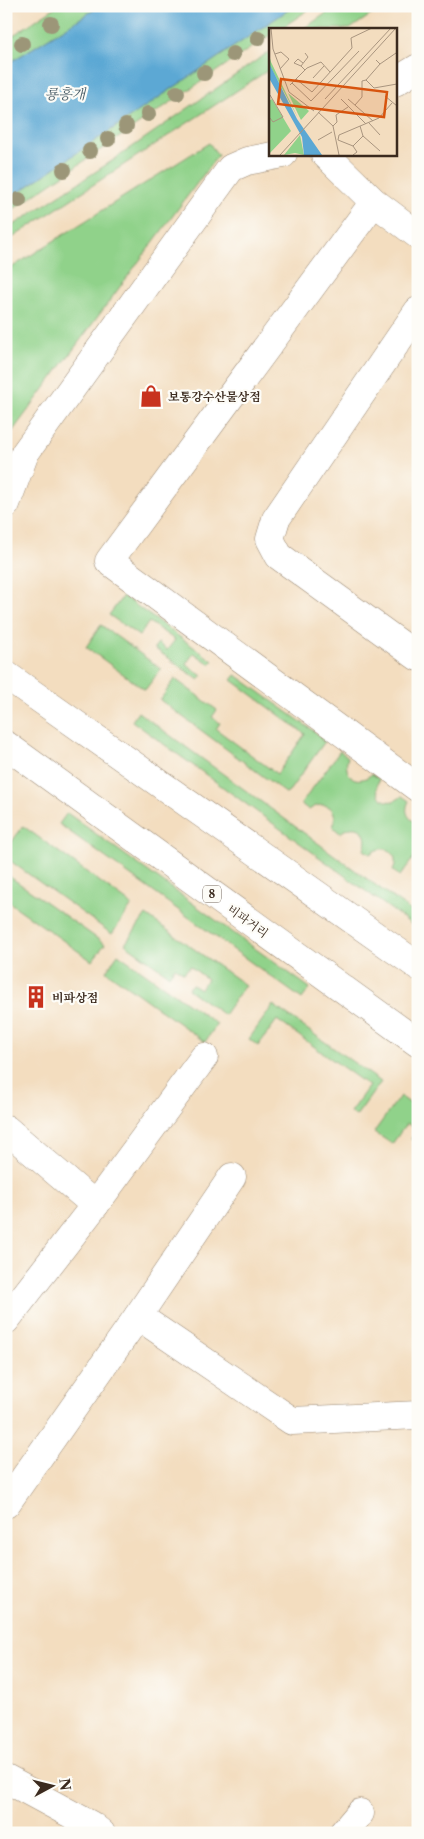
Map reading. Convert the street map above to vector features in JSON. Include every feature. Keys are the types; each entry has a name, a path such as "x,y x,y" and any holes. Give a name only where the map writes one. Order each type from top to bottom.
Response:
{"street":[{"path":"396,81 418,68"},
{"path":"6,504 25,453 231,168 247,161 278,155"},
{"path":"326,155 374,202 418,235"},
{"path":"374,202 109,561 418,788"},
{"path":"418,310 276,520 270,539 279,556 418,657"},
{"path":"6,675 418,966"},
{"name":"비파거리","path":"6,745 418,1043"},
{"path":"6,1320 95,1205 204,1057"},
{"path":"6,1129 95,1205"},
{"path":"6,1504 138,1316 232,1177"},
{"path":"138,1316 292,1421 418,1415"},
{"path":"6,1780 90,1825 101,1833"}],"green space":[{"path":"57,6 100,6 6,65 6,40"},
{"path":"294,6 314,6 281,28 269,28 269,36 6,214 6,201"},
{"path":"337,6 384,6 351,28 304,28"},
{"path":"269,52 269,70 6,242 6,230 115,159"},
{"path":"209,143 218,155 6,440 6,271"},
{"path":"123,596 213,661 210,664 194,653 186,664 202,676 199,680 154,648 158,643 167,650 175,640 149,622 139,636 109,615"},
{"path":"101,625 161,669 145,690 86,647"},
{"path":"236,675 326,740 287,794 160,700 175,679 217,710 212,717 220,723 216,729 277,774 305,734 232,680"},
{"path":"138,712 418,916 418,929 132,721"},
{"path":"340,751 348,757 347,769 352,777 361,779 372,774 379,779 378,791 383,799 392,801 402,796 409,801 407,811 409,817 418,823 418,852 400,876 393,871 395,859 390,851 381,849 370,854 364,850 366,843 364,833 361,830 351,828 340,833 333,827 335,821 330,807 320,805 309,810 301,804"},
{"path":"67,813 310,988 302,999 59,824"},
{"path":"23,826 132,905 112,934 6,858 6,850"},
{"path":"6,874 105,944 92,961 6,900"},
{"path":"146,915 245,985 224,1015 188,989 192,984 200,989 207,979 190,966 184,973 175,967 169,975 125,944"},
{"path":"118,954 217,1024 205,1042 106,971"},
{"path":"273,1005 381,1082 356,1116 350,1112 369,1086 277,1020 258,1046 249,1039"},
{"path":"400,1096 418,1109 418,1144 411,1139 417,1130 407,1123 392,1144 374,1132"}],"water":[{"name":"룡흥개","path":"100,6 294,6 6,201 6,65"}],"place":[{"name":"보통강수산물상점","path":"151,396"},
{"name":"비파상점","path":"36,997"}]}
